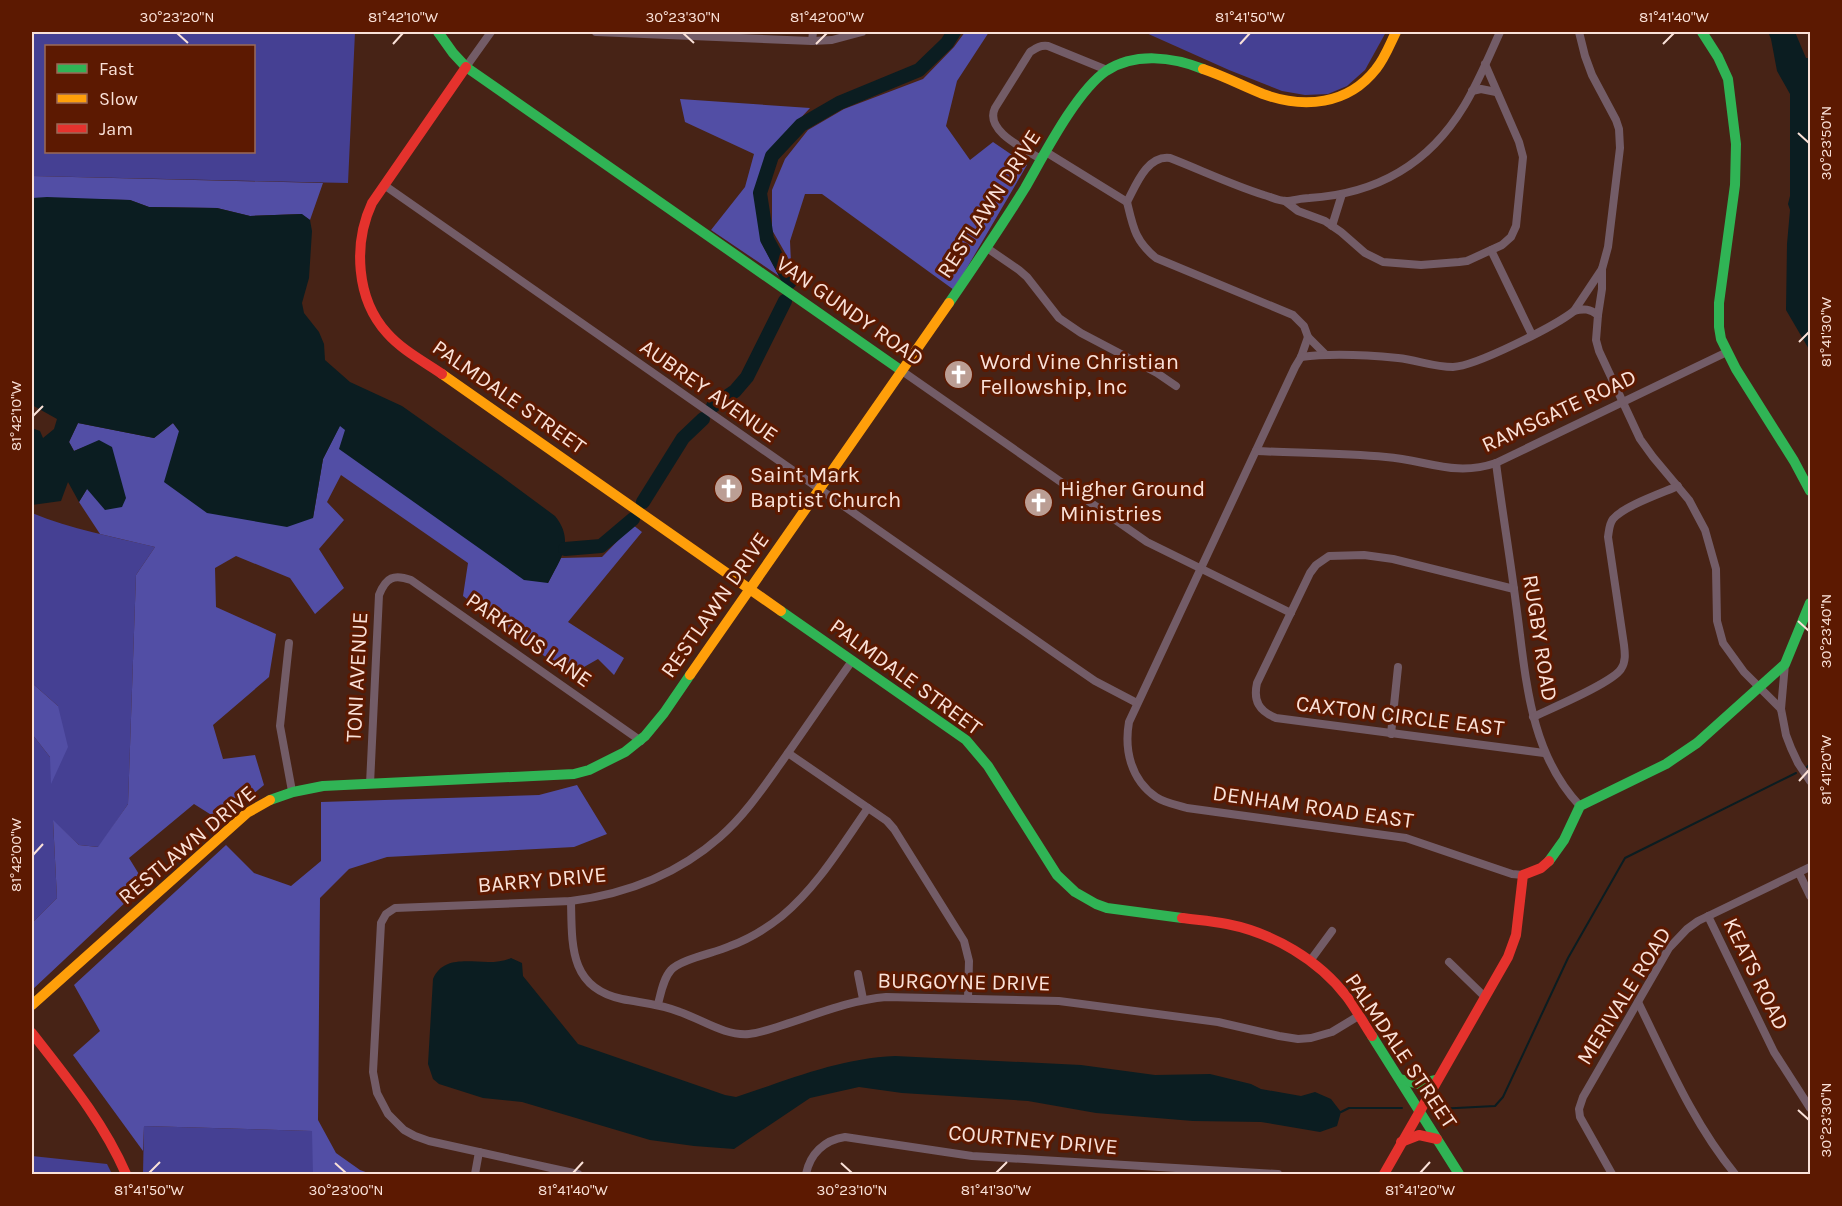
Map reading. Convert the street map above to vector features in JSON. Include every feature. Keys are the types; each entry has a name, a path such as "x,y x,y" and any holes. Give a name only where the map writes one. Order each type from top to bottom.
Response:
{"street":[{"name":"VAN GUNDY ROAD","path":"438,32 466,67 1148,542 1291,613"},
{"path":"466,67 491,32"},
{"path":"596,32 812,41 862,32"},
{"path":"812,41 813,32"},
{"name":"RESTLAWN DRIVE","path":"32,1005 247,813 268,800 292,791 323,786 573,774 621,756 641,741 664,713 987,248 1078,101 1096,79 1107,70 1144,58 1174,59 1191,63 1271,98 1299,104 1329,101 1342,96 1364,82 1381,63 1396,32"},
{"path":"1285,201 1342,194 1362,189 1388,179 1417,160 1455,120 1472,91 1500,32"},
{"path":"1579,32 1588,66 1616,120 1620,138 1608,247 1602,268 1596,340 1599,351 1641,439 1699,517 1711,546 1716,569 1717,621 1723,643 1744,672 1781,709"},
{"path":"1702,32 1718,57 1728,80 1736,144 1735,185 1718,314 1721,339 1810,491"},
{"path":"1107,70 1048,46 1035,48 1030,52 995,108 993,122 1001,132 1127,202 1137,237 1156,258 1293,315 1304,326 1308,337 1325,354"},
{"path":"1127,202 1148,166 1165,157 1249,190 1285,201 1298,211 1332,226 1365,253 1383,262 1430,265 1467,261 1507,241 1514,231 1523,168 1519,142 1485,64"},
{"name":"PALMDALE STREET","path":"466,67 372,203 364,222 360,266 363,293 371,313 386,334 966,740 988,766 1048,863 1075,892 1096,904 1113,909 1227,924 1245,929 1282,943 1310,961 1340,989 1360,1015 1459,1174"},
{"path":"1472,91 1480,89 1496,92"},
{"name":"AUBREY AVENUE","path":"384,185 1063,659 1095,681 1137,703"},
{"path":"1332,226 1342,194"},
{"path":"987,248 1027,277 1059,318 1081,333 1157,373 1176,386"},
{"path":"1491,250 1532,335"},
{"path":"1301,357 1325,354 1400,358 1452,367 1473,363 1565,318 1574,311 1602,268"},
{"path":"1574,311 1591,310 1598,315"},
{"path":"1137,703 1301,357 1308,337"},
{"name":"RAMSGATE ROAD","path":"1256,451 1384,457 1454,469 1475,468 1496,463 1727,352"},
{"name":"RUGBY ROAD","path":"1496,463 1533,717 1544,753 1568,794 1580,806"},
{"path":"1533,717 1611,680 1621,669 1625,656 1608,537 1609,529 1614,518 1624,511 1678,486"},
{"path":"1291,613 1316,565 1329,556 1336,555 1364,555 1393,559 1514,589"},
{"name":"PARKRUS LANE","path":"392,578 401,577 411,580 641,741"},
{"name":"TONI AVENUE","path":"370,784 379,595 382,587 392,578"},
{"path":"1810,603 1785,664 1781,709 1791,748 1810,781"},
{"name":"CAXTON CIRCLE EAST","path":"1291,613 1257,683 1255,693 1257,702 1268,715 1391,734 1544,753"},
{"path":"289,643 280,726 292,791"},
{"name":"BARRY DRIVE","path":"479,1152 429,1141 404,1130 388,1114 377,1092 374,1072 381,923 386,914 395,908 595,898 626,890 692,859 734,824 754,801 852,661"},
{"path":"1384,1174 1508,957 1516,935 1522,875 1541,868 1549,861 1577,815 1580,806 1645,776 1683,753 1713,730 1785,664"},
{"path":"1391,734 1398,667"},
{"name":"DENHAM ROAD EAST","path":"1137,703 1129,722 1127,735 1130,760 1134,771 1148,790 1166,802 1187,808 1406,838 1512,874 1522,875"},
{"path":"788,753 894,828 964,941 969,961 968,998"},
{"path":"658,1004 665,978 675,966 730,947 751,937 780,918 796,904 821,874 868,808"},
{"name":"MERIVALE ROAD","path":"1612,1174 1580,1117 1579,1109 1583,1096 1677,938 1686,929 1708,916 1810,867"},
{"path":"1800,873 1810,896"},
{"name":"BURGOYNE DRIVE","path":"571,901 574,955 578,968 586,980 600,991 613,996 658,1004 729,1032 750,1034 764,1032 863,999 886,997 1040,1000 1070,1003 1218,1022 1298,1039 1332,1032 1360,1015"},
{"name":"KEATS ROAD","path":"1708,916 1774,1052 1810,1108"},
{"path":"1310,961 1332,931"},
{"path":"1449,963 1485,997"},
{"path":"858,974 863,999"},
{"path":"1638,1002 1694,1115 1735,1174"},
{"path":"32,1033 103,1127 126,1174"},
{"path":"1400,1079 1418,1085 1436,1080"},
{"path":"1401,1142 1412,1135 1419,1134 1426,1134 1437,1139"},
{"name":"COURTNEY DRIVE","path":"806,1174 808,1165 819,1148 836,1138 845,1137 972,1156 1160,1171 1275,1174"},
{"path":"475,1174 479,1152 578,1174"}],"shaded area":[{"path":"32,32 355,32 348,183 32,176"},
{"path":"965,32 989,32 957,81 946,126 970,160 993,142 1027,165 954,290 822,194 805,194 790,241 791,263 772,230 772,190 785,159 808,130 844,109 923,79"},
{"path":"1144,32 1386,32 1365,70 1347,86 1328,94 1305,95 1282,91"},
{"path":"1768,32 1795,32 1806,58 1810,58 1808,65 1810,75 1810,351 1786,310 1790,210 1788,204 1790,196 1790,94 1777,71"},
{"path":"680,99 810,108 768,153 755,192 761,242 779,276 711,230 745,187 754,154 685,122"},
{"path":"32,176 323,183 310,220 301,214 250,216 217,208 149,207 130,200 32,198"},
{"path":"32,198 130,200 149,207 217,208 250,216 302,214 310,220 312,231 309,278 302,303 304,313 319,332 324,344 325,360 350,382 402,406 555,516 561,525 565,542 564,550 548,583 524,580 339,449 345,430 340,426 323,459 313,518 287,527 207,513 164,482 179,431 173,423 154,438 78,423 69,442 74,451 99,440 112,447 126,498 122,507 105,510 87,489 79,502 68,482 61,501 32,505 32,428 40,431 43,438 54,429 57,419 32,405"},
{"path":"78,423 154,438 173,423 179,431 313,518 323,459 340,425 548,583 561,558 602,557 633,525 642,532 568,622 624,658 614,675 598,659 570,675 463,596 468,563 341,475 327,502 344,520 319,549 344,588 315,614 290,578 236,556 215,568 216,607 276,634 269,677 213,725 223,759 255,755 264,785 221,821 194,804 129,858 145,884 32,990 32,923 57,898 53,820 79,845 98,847 128,804 136,575 155,547 100,534 79,502 87,489 99,441 74,451 69,442"},
{"path":"32,513 77,528 155,547 136,575 128,804 99,847 79,845 53,821 57,898 32,923 32,734 50,757 58,706 32,683"},
{"path":"32,683 58,706 68,747 51,784 50,757 32,734"},
{"path":"577,785 607,834 574,847 387,857 349,869 320,898 318,1120 336,1153 360,1170 371,1174 313,1174 312,1131 144,1126 143,1151 73,1055 100,1031 74,985 226,845 254,873 291,886 321,861 321,802 539,795"},
{"path":"511,958 522,963 523,976 578,1044 725,1095 736,1097 834,1065 895,1056 1081,1065 1155,1075 1210,1074 1251,1084 1261,1089 1301,1096 1315,1092 1331,1099 1341,1112 1337,1126 1320,1132 1261,1122 1193,1121 1096,1113 1028,1101 902,1093 859,1087 810,1098 734,1149 650,1140 522,1102 483,1098 439,1084 433,1079 428,1064 433,979 447,964 468,961 501,961"},
{"path":"144,1126 313,1131 313,1174 143,1174"},
{"path":"32,1156 107,1164 112,1174 32,1174"}],"waterway":[{"path":"790,282 767,239 760,193 772,156 801,125 839,103 919,70 947,43 954,32"},
{"path":"713,406 735,391 747,377 785,301"},
{"path":"643,502 683,438 703,419"},
{"path":"565,549 601,546 633,519"},
{"path":"1807,767 1810,764"},
{"path":"1437,1109 1495,1106 1503,1097 1568,958 1625,858 1796,773"},
{"path":"1341,1112 1349,1108 1402,1108"}],"traffic: fast":[{"path":"438,32 466,67 902,371"},
{"path":"1702,32 1718,57 1728,79 1736,144 1735,185 1719,303 1721,339 1736,369 1794,461 1810,491"},
{"path":"949,303 1016,203 1061,125 1095,81 1117,65 1142,59 1167,59 1203,69"},
{"path":"1549,861 1564,840 1580,806 1666,764 1697,743 1785,664 1810,603"},
{"path":"781,611 966,740 988,766 1057,875 1075,892 1107,908 1182,918"},
{"path":"270,800 293,792 323,786 574,774 589,770 625,752 645,736 690,675"},
{"path":"1372,1036 1459,1174"},
{"path":"1400,1079 1418,1084 1436,1080"}],"traffic: slow":[{"path":"1203,69 1278,99 1324,101 1339,97 1365,81 1382,60 1396,32"},
{"path":"690,675 949,303"},
{"path":"442,374 781,611"},
{"path":"32,1005 247,813 270,800"}],"traffic: jam":[{"path":"442,374 399,345 377,319 364,288 360,253 366,219 372,203 466,67"},
{"path":"1384,1174 1508,957 1516,935 1523,875 1541,868 1549,861"},
{"path":"1182,918 1244,928 1294,950 1323,971 1336,984 1372,1036"},
{"path":"32,1033 95,1118 126,1174"},
{"path":"1401,1142 1419,1135 1437,1139"}],"place":[{"name":"Word Vine Christian Fellowship, Inc","path":"959,375"},
{"name":"Saint Mark Baptist Church","path":"729,488"},
{"name":"Higher Ground Ministries","path":"1039,502"}]}
